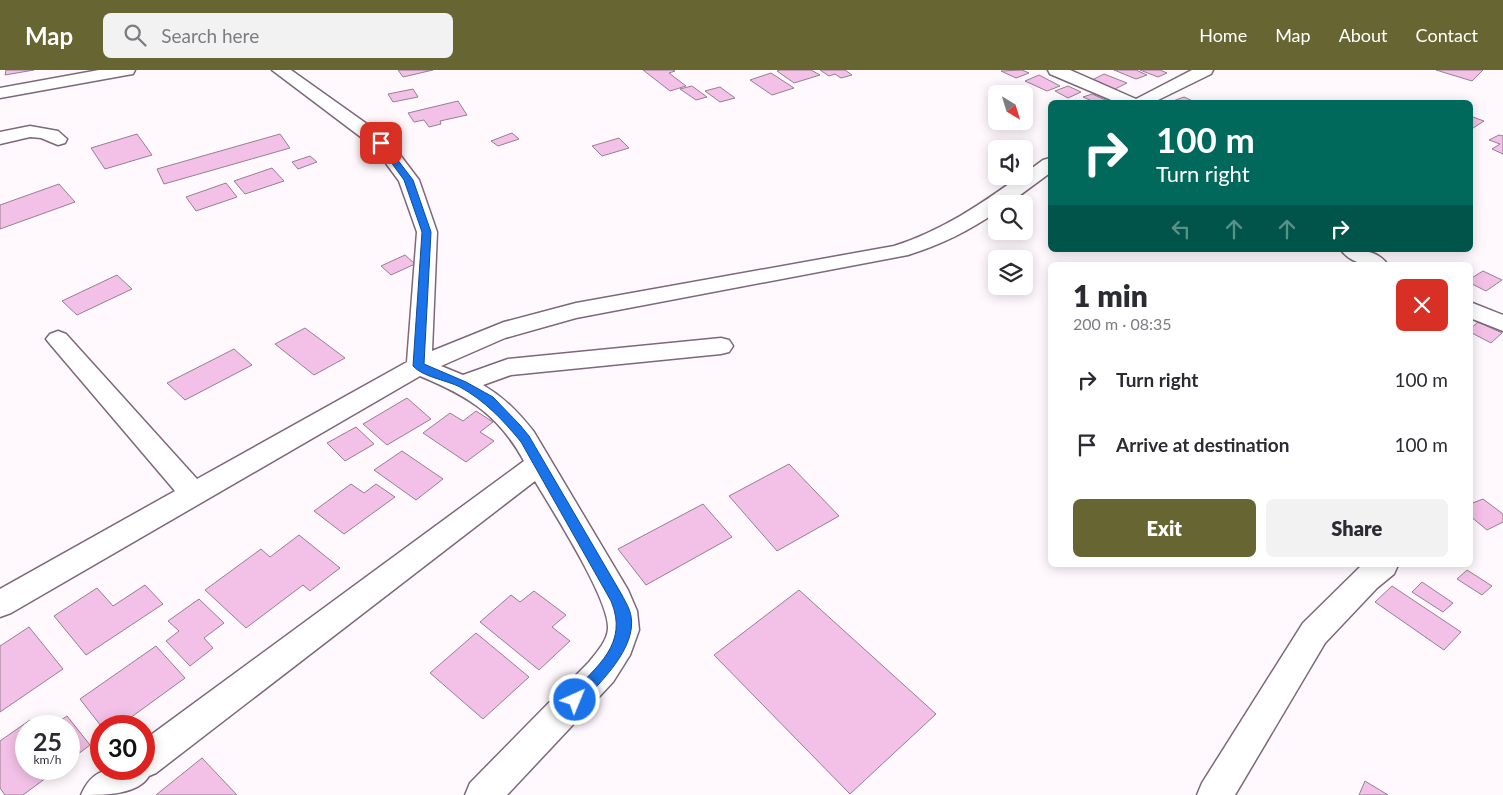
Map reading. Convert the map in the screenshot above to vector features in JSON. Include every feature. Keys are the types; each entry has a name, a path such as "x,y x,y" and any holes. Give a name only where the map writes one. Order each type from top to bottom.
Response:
{"street":[{"path":"0,93 127,70"},
{"path":"280,70 381,143 409,180 427,232 419,366"},
{"path":"1056,70 1124,100"},
{"path":"1146,100 1205,70"},
{"path":"0,138 25,132 43,131 58,139"},
{"path":"0,604 419,366 483,337 545,318 802,268 892,255 936,238 970,221 1048,165"},
{"path":"1355,252 1372,262"},
{"path":"1473,310 1503,324"},
{"path":"58,339 194,494"},
{"path":"462,384 508,367 720,346"},
{"path":"419,366 462,384 489,400 506,416 525,439 617,599 624,616 623,635 616,652 601,672 483,795"},
{"path":"155,753 539,464"},
{"path":"1215,795 1314,633 1366,579 1381,567"},
{"path":"99,795 119,780"}],"building":[{"path":"6,70 34,70 5,75"},
{"path":"398,70 433,70 403,77"},
{"path":"643,70 673,70 675,71 669,73 686,86 670,91"},
{"path":"811,70 820,75 794,83 777,71"},
{"path":"820,70 845,70 852,75 841,78 835,74 829,76"},
{"path":"1022,70 1029,73 1016,78 1001,71"},
{"path":"1114,70 1136,70 1147,75 1136,79"},
{"path":"1140,70 1160,70 1167,73 1158,77"},
{"path":"1436,70 1483,70 1472,81"},
{"path":"771,73 794,88 772,95 750,80"},
{"path":"1104,74 1127,83 1113,90 1090,81"},
{"path":"1039,75 1060,86 1047,91 1025,81"},
{"path":"692,86 707,97 696,100 680,89"},
{"path":"1068,86 1081,92 1068,98 1055,91"},
{"path":"720,87 735,98 720,102 705,91"},
{"path":"413,89 418,97 393,102 388,94"},
{"path":"1092,94 1106,100 1090,100 1083,97"},
{"path":"1184,97 1191,100 1176,100"},
{"path":"458,101 467,115 440,121 441,124 429,127 424,120 414,122 408,113"},
{"path":"1473,117 1484,121 1473,128"},
{"path":"512,133 519,139 498,146 491,141"},
{"path":"137,134 152,155 105,169 91,148"},
{"path":"280,134 290,148 164,184 157,169"},
{"path":"1499,135 1503,136 1503,154 1492,149 1500,144 1489,140"},
{"path":"619,138 629,148 602,156 592,146"},
{"path":"310,156 317,162 298,169 292,162"},
{"path":"272,168 284,181 245,194 234,181"},
{"path":"226,183 237,197 196,211 186,197"},
{"path":"59,184 75,202 0,229 0,205"},
{"path":"405,255 415,264 391,275 381,266"},
{"path":"1483,271 1502,280 1486,291 1473,284 1473,277"},
{"path":"117,275 132,289 77,315 62,301"},
{"path":"1478,322 1502,333 1491,343 1473,334 1473,326"},
{"path":"305,328 345,358 314,375 275,344"},
{"path":"234,349 252,365 185,400 167,383"},
{"path":"407,398 431,419 387,445 363,424"},
{"path":"476,411 493,422 480,432 494,441 466,462 423,433 450,413 463,421"},
{"path":"356,427 374,444 345,461 327,443"},
{"path":"402,451 443,479 416,500 374,470"},
{"path":"789,464 839,516 777,551 729,496"},
{"path":"351,484 364,493 376,484 395,497 344,534 314,511"},
{"path":"1483,499 1503,514 1503,522 1487,530 1473,518 1473,503"},
{"path":"703,504 732,537 646,585 618,549"},
{"path":"299,535 340,568 310,591 303,585 246,628 205,590 261,549 270,557"},
{"path":"1467,570 1492,586 1482,595 1457,579"},
{"path":"1422,582 1453,603 1443,612 1412,592"},
{"path":"145,585 163,604 86,655 54,616 97,588 113,606"},
{"path":"1392,586 1461,632 1444,650 1375,602"},
{"path":"799,590 936,714 850,794 714,655"},
{"path":"534,591 566,615 552,627 570,641 539,670 480,622 511,595 520,602"},
{"path":"199,599 224,623 204,638 213,648 190,666 166,641 179,631 168,621"},
{"path":"29,627 63,669 0,712 0,646"},
{"path":"476,633 529,677 483,719 430,673"},
{"path":"156,646 185,678 134,715 92,715 80,699"},
{"path":"15,730 15,780 43,780 23,795 5,795 0,788 0,741"},
{"path":"80,732 90,745 80,753"},
{"path":"202,758 237,795 156,795"},
{"path":"1365,781 1388,795 1359,795"}],"route":[{"path":"381,143 409,180 427,232 419,366 462,384 489,400 516,428 525,439 617,599 624,616 623,635 616,652 601,672 575,700"}]}
